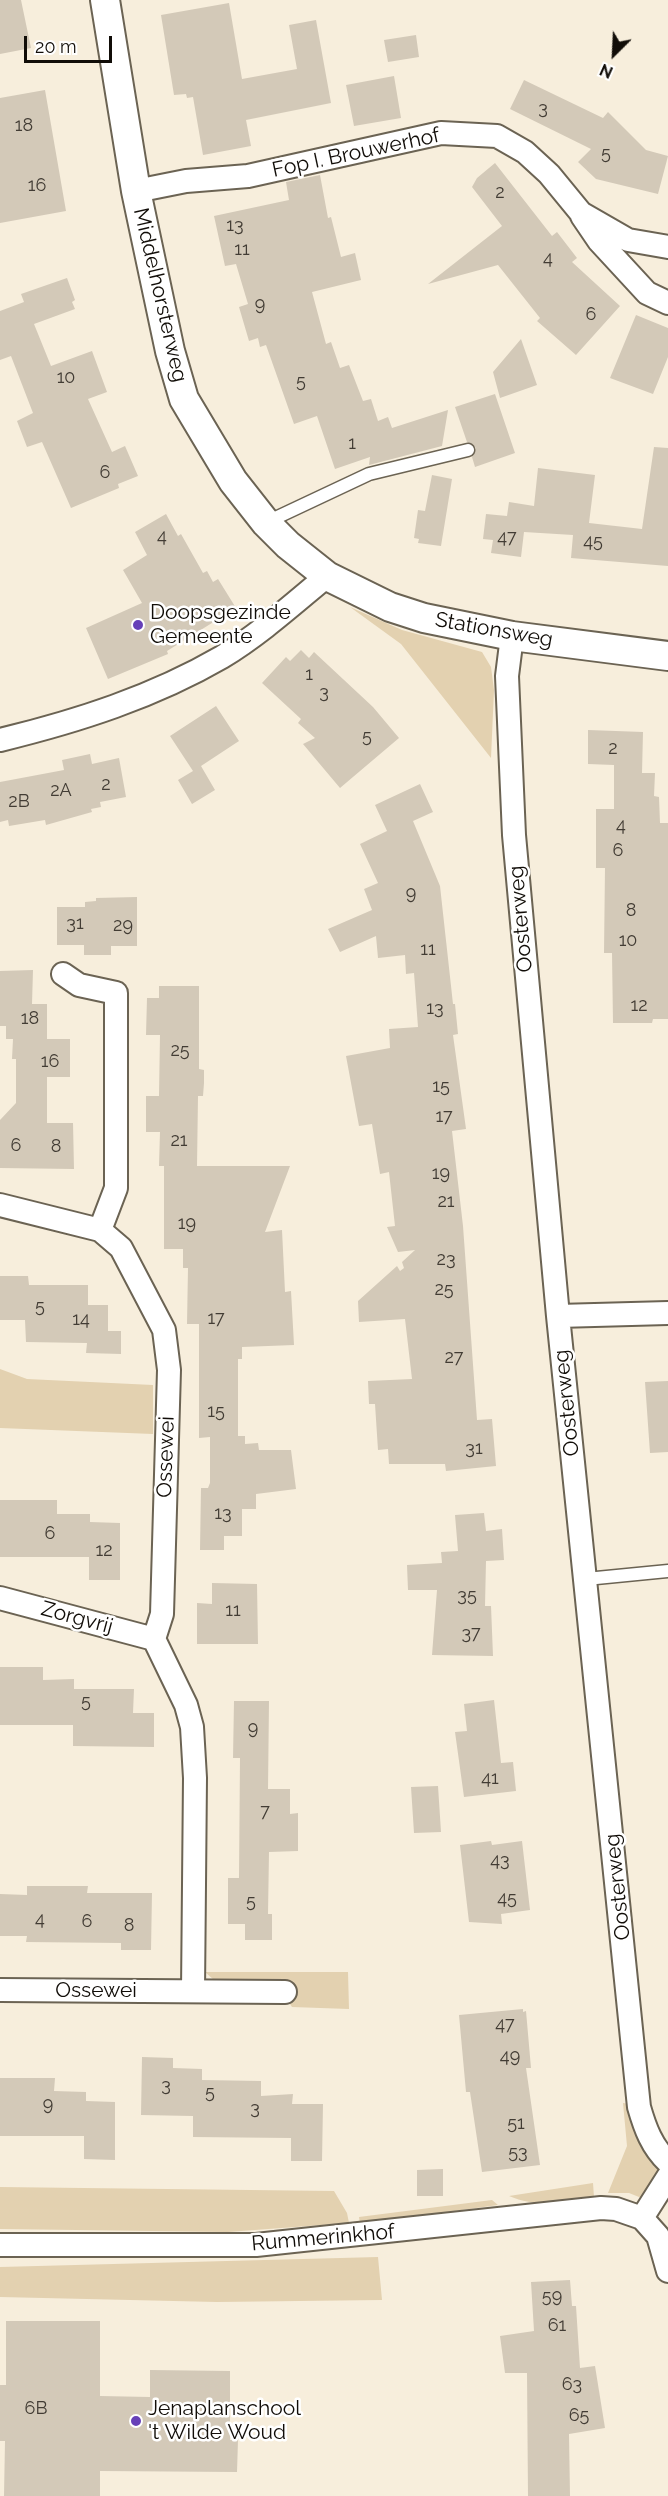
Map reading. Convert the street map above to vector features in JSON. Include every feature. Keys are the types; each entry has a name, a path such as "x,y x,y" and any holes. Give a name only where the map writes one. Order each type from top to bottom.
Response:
{"street":[{"name":"Middelhorsterweg","path":"105,0 136,191 170,351 184,399 233,481 266,523 288,545 327,576"},
{"name":"Fop I. Brouwerhof","path":"136,191 186,181 248,176 441,133 497,136 525,152 549,174 581,213 599,241 647,293 668,303"},
{"name":"Fop I. Brouwerhof","path":"581,213 628,240 668,247"},
{"name":"Stationsweg","path":"327,576 390,607 424,618 512,636 668,656"},
{"path":"0,740 60,726 120,706 183,678 223,656 261,631 327,576"},
{"name":"Oosterweg","path":"512,636 507,676 513,835 558,1316 639,2107 649,2136 668,2162"},
{"path":"0,1205 100,1230 116,1188 116,993 79,984 63,974"},
{"name":"Ossewei","path":"100,1230 121,1248 164,1330 169,1370 162,1614 154,1639"},
{"path":"558,1316 668,1313"},
{"name":"Zorgvrij","path":"0,1598 154,1639"},
{"path":"154,1639 186,1706 192,1727 195,1778 193,1991"},
{"name":"Ossewei","path":"0,1990 285,1992"},
{"path":"668,2177 642,2218 658,2236 668,2271"},
{"name":"Rummerinkhof","path":"0,2245 256,2245 601,2208 616,2209 642,2218"}],"lane":[{"path":"266,523 369,474 468,450"},
{"path":"586,1579 668,1571"}],"shaded area":[{"path":"350,607 402,630 482,652 491,667 494,690 491,758 401,644"},
{"path":"0,1369 27,1379 153,1385 153,1434 0,1428"},
{"path":"205,1972 348,1972 349,2009 292,2007 288,2001 214,1980"},
{"path":"623,2103 630,2104 665,2166 644,2199 629,2193 608,2193 627,2146"},
{"path":"593,2183 594,2197 573,2202 551,2204 529,2202 509,2196"},
{"path":"0,2187 334,2191 347,2213 349,2223 228,2232 0,2229"},
{"path":"492,2200 498,2205 360,2224 359,2217"},
{"path":"378,2257 382,2300 217,2302 0,2297 0,2267"}],"building":[{"path":"0,0 21,0 31,48 0,54"},
{"path":"229,3 242,79 297,69 289,25 316,20 331,103 246,120 251,146 203,155 193,97 187,98 186,94 174,95 161,15"},
{"path":"416,35 419,57 388,62 384,40"},
{"path":"394,76 401,118 354,126 346,85"},
{"path":"524,80 603,118 608,112 646,150 668,156 658,194 596,179 578,162 591,149 510,109"},
{"path":"45,90 66,211 0,223 0,98"},
{"path":"495,163 552,236 557,232 577,258 572,262 620,306 576,355 537,321 540,318 498,265 428,284 502,226 472,187 477,178"},
{"path":"320,175 328,218 331,217 341,257 355,253 361,280 312,292 326,344 331,342 340,368 349,365 363,401 371,399 378,421 388,417 392,428 448,410 442,446 369,465 370,457 335,469 317,416 294,424 266,345 260,347 258,338 249,341 239,307 248,304 236,264 225,266 214,216 289,200 286,182"},
{"path":"67,278 75,300 72,302 75,309 34,324 51,366 92,351 107,392 88,399 112,452 125,446 138,476 118,484 119,488 71,508 42,442 27,447 17,421 33,413 11,356 0,360 0,311 24,302 21,294"},
{"path":"636,315 668,328 668,357 653,394 610,378"},
{"path":"521,339 537,385 500,398 493,372"},
{"path":"495,394 515,453 475,467 472,457 476,448 467,442 455,407"},
{"path":"654,447 668,448 668,566 571,558 573,535 524,532 521,557 491,553 493,540 483,539 486,514 507,516 509,502 534,506 538,468 595,475 589,523 642,529"},
{"path":"432,475 452,479 441,546 418,543 419,539 414,538 418,510 425,511"},
{"name":"Doopsgezinde Gemeente","path":"166,514 178,536 181,534 203,573 207,571 213,582 218,579 236,608 167,651 168,654 108,679 86,628 142,603 123,570 147,555 135,532"},
{"path":"301,650 309,658 314,652 373,707 399,738 340,788 303,744 315,738 298,723 301,719 262,683 286,657 290,661"},
{"path":"216,706 239,741 201,766 215,790 192,804 178,780 193,771 170,736"},
{"path":"588,730 643,732 642,773 655,773 654,796 659,797 660,823 668,823 668,1019 653,1019 652,1023 613,1023 612,953 604,953 605,868 596,868 596,809 614,809 614,765 588,764"},
{"path":"90,754 92,764 119,758 126,797 100,802 101,807 91,809 92,812 46,825 45,820 9,826 8,820 0,822 0,782 64,770 62,760"},
{"path":"420,784 433,812 413,821 440,886 458,1034 453,1035 466,1129 452,1131 463,1226 477,1420 492,1419 496,1466 446,1471 445,1464 389,1464 388,1449 378,1450 375,1404 369,1404 368,1381 412,1379 405,1319 359,1322 358,1301 397,1266 400,1271 404,1268 402,1262 415,1250 398,1252 387,1227 395,1226 389,1172 380,1174 372,1124 359,1126 346,1056 390,1048 389,1029 418,1027 414,973 406,974 405,955 378,958 376,936 340,952 328,929 372,910 364,889 378,883 360,844 387,831 375,805"},
{"path":"137,897 137,946 111,946 111,955 84,955 84,945 57,945 57,907 85,907 85,902 96,901 96,898"},
{"path":"33,970 32,1004 47,1004 47,1039 70,1039 70,1077 47,1077 47,1123 73,1123 74,1169 0,1168 0,1120 16,1103 16,1059 12,1059 13,1039 6,1039 6,1026 0,1026 0,971"},
{"path":"159,986 199,986 199,1069 204,1070 204,1083 203,1096 198,1096 197,1166 290,1166 265,1232 282,1230 285,1292 291,1291 294,1345 242,1347 242,1359 238,1359 238,1436 245,1436 245,1444 258,1443 259,1450 291,1450 296,1489 256,1494 256,1509 242,1509 242,1536 224,1536 224,1550 200,1550 201,1488 208,1488 210,1483 210,1437 199,1438 199,1324 187,1324 188,1268 183,1268 183,1249 164,1249 164,1166 159,1166 160,1132 146,1132 146,1096 159,1096 160,1035 146,1035 147,998 159,998"},
{"path":"0,1276 28,1276 29,1285 88,1285 88,1305 108,1305 108,1331 121,1331 121,1354 86,1353 87,1343 26,1342 25,1320 0,1320"},
{"path":"668,1381 668,1452 650,1453 645,1382"},
{"path":"0,1500 57,1500 57,1514 90,1514 90,1522 120,1523 120,1580 89,1580 89,1557 0,1557"},
{"path":"484,1513 486,1531 502,1529 504,1560 486,1561 485,1606 491,1606 493,1656 432,1655 437,1590 408,1590 407,1565 442,1563 441,1552 458,1551 455,1515"},
{"path":"212,1583 257,1584 258,1644 197,1644 197,1603 212,1604"},
{"path":"0,1667 43,1667 43,1680 74,1679 74,1689 134,1689 133,1713 154,1713 154,1747 73,1746 73,1725 0,1725"},
{"path":"494,1700 501,1763 513,1762 516,1791 464,1797 455,1732 467,1731 464,1704"},
{"path":"234,1701 269,1701 268,1789 290,1789 290,1814 298,1813 298,1851 269,1852 268,1914 272,1914 272,1940 245,1940 245,1924 228,1924 228,1878 239,1878 240,1758 233,1758"},
{"path":"438,1786 441,1832 414,1833 411,1787"},
{"path":"491,1841 492,1845 522,1841 530,1910 501,1914 502,1924 469,1922 460,1845"},
{"path":"27,1886 88,1886 87,1893 152,1893 151,1950 121,1950 121,1943 26,1942 27,1936 0,1936 0,1894 27,1895"},
{"path":"523,2009 523,2012 526,2011 531,2068 526,2068 540,2165 482,2172 470,2092 466,2092 459,2015"},
{"path":"142,2057 173,2058 173,2068 202,2069 202,2080 261,2081 261,2096 293,2094 292,2104 323,2104 322,2161 291,2161 291,2138 193,2137 193,2116 141,2115"},
{"path":"0,2078 55,2078 54,2091 86,2092 86,2101 115,2102 115,2160 84,2159 84,2136 0,2136"},
{"path":"443,2169 443,2196 417,2196 417,2170"},
{"path":"570,2280 572,2306 576,2306 580,2368 595,2366 605,2428 569,2434 570,2496 528,2496 527,2373 505,2373 500,2336 534,2331 531,2282"},
{"path":"6,2321 100,2321 100,2396 150,2397 150,2370 230,2371 230,2440 238,2440 237,2472 100,2471 100,2496 4,2496 5,2441 0,2441 0,2385 6,2385"}],"place":[{"name":"Doopsgezinde Gemeente","path":"138,625"},
{"name":"Jenaplanschool 't Wilde Woud","path":"136,2421"}]}
